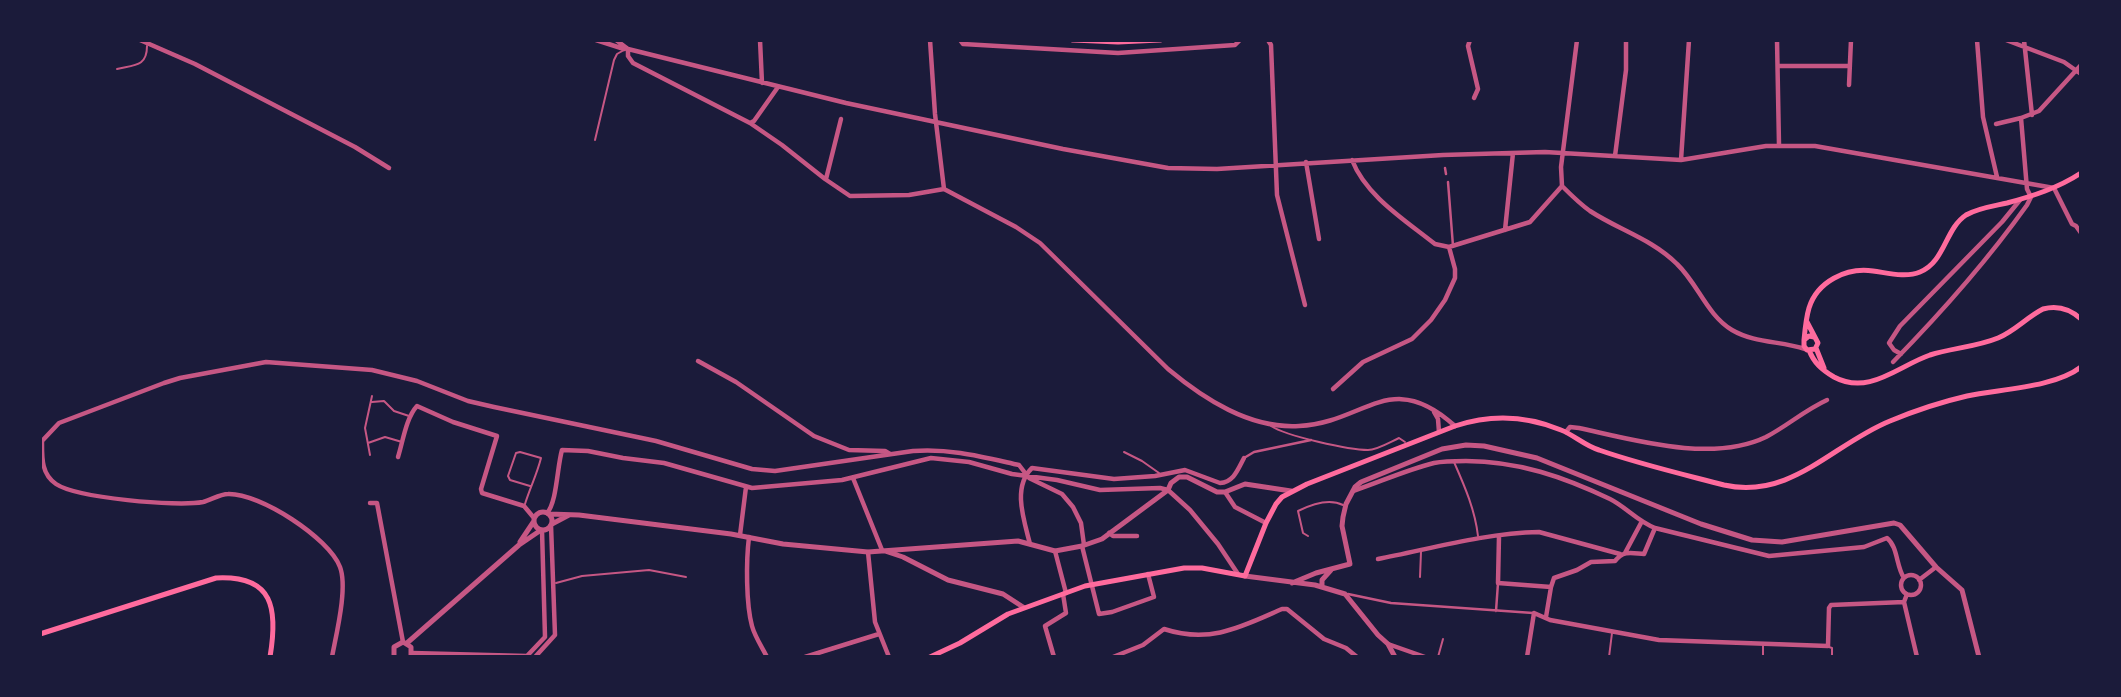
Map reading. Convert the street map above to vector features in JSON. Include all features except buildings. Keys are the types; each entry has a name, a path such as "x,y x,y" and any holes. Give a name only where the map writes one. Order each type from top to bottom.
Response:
{"main road":[{"path":"1073,40 1160,40"},
{"path":"2081,173 2031,197 1972,212 1962,218 1934,261 1920,272 1902,275 1862,270 1833,279 1822,287 1813,299 1808,312 1805,345 1813,361 1825,371 1848,383 1866,383 1879,380 1931,355 1997,339 2043,309 2064,308 2081,319"},
{"path":"1807,322 1817,341 1816,348 1825,371"},
{"path":"1805,345 1809,336 1814,337"},
{"path":"1805,345 1816,348"},
{"path":"930,657 1023,607 1091,585 1192,568 1245,576 1266,523 1282,497 1291,491 1480,418 1506,418 1537,423 1566,432 1596,450 1724,485 1758,488 1797,475 1889,421 1966,396 2038,384 2068,375 2081,367"},
{"path":"40,634 216,578 234,577 257,586 273,607 270,657"}],"street":[{"path":"141,40 195,64 389,167"},
{"path":"596,40 778,87 1063,149 1168,168 1217,169 1306,162 1513,153 1681,160 1779,145 1815,145 2054,188 2072,224 2078,225 2081,233"},
{"path":"616,40 628,49"},
{"path":"760,40 762,83"},
{"path":"930,40 944,189"},
{"path":"960,40 963,44 1118,53 1235,45 1240,40"},
{"path":"1268,40 1271,45 1277,195 1304,305"},
{"path":"1470,40 1468,46 1478,89 1474,98"},
{"path":"1577,40 1562,153 1562,186 1590,211 1641,237 1668,255 1684,271 1727,327 1749,338 1805,345"},
{"path":"1615,156 1626,70 1626,40"},
{"path":"1681,160 1689,40"},
{"path":"1777,40 1779,145"},
{"path":"1849,85 1851,40"},
{"path":"1977,40 1983,117 1997,178"},
{"path":"2006,40 2064,62 2078,72"},
{"path":"2024,40 2032,114"},
{"path":"628,49 628,56 633,63 750,123 850,196 909,195 944,189 1017,227 1040,243 1168,369 1197,391 1240,415 1284,426 1308,426 1393,398 1412,400 1431,409 1455,426"},
{"path":"1996,124 2039,111 2078,72 2081,65"},
{"path":"1778,66 1850,66"},
{"path":"750,123 778,87"},
{"path":"1893,362 1969,279 2027,205 2031,197 2026,183 2021,118"},
{"path":"825,180 841,119"},
{"path":"1505,230 1513,153"},
{"path":"1352,160 1369,188 1434,244 1451,246 1533,219 1562,186"},
{"path":"1306,162 1319,239"},
{"path":"1445,168 1446,174"},
{"path":"1332,389 1363,362 1412,339 1445,300 1455,278 1448,182"},
{"path":"2034,184 2038,194"},
{"path":"1901,354 1889,343 1900,326 2002,222 2021,199"},
{"path":"698,361 736,382 814,436 849,450 885,451 891,455"},
{"path":"332,657 343,591 341,568 299,523 260,501 228,494 202,502 139,502 74,491 56,484 45,471 42,441 59,423 192,375 266,362 372,370 417,381 481,404 656,441 752,470 784,470 925,450 956,451 1019,465 1026,478 1062,494 1073,507 1081,523 1083,545 1099,614 1154,597 1148,574"},
{"path":"1566,432 1570,427 1664,445 1723,447 1765,437 1826,400"},
{"path":"398,457 410,416 417,406 453,422 496,436 482,493 524,506 534,519 536,528 542,530"},
{"path":"1431,409 1438,419 1439,432"},
{"path":"1031,545 1021,508 1030,469 1040,467 1107,479 1161,475 1185,470 1224,483 1234,477 1244,458 1254,452 1311,440"},
{"path":"1293,583 1350,564 1342,526 1345,506 1361,482 1443,449 1476,445 1537,458 1701,524 1752,540 1783,542 1894,523 1900,525 1936,567 1962,590 1979,657"},
{"path":"548,513 553,506 562,450 588,451 664,463 746,487 832,482 931,458 969,462 1026,478 1100,490 1142,487 1168,489 1190,510 1218,544 1238,574"},
{"path":"1352,492 1407,471 1437,463 1496,462 1523,466 1553,475 1616,502 1641,523 1769,556 1864,547 1887,538 1894,546 1899,571 1904,578 1902,587 1907,594"},
{"path":"519,545 538,513 548,513 740,535 776,544 869,552 1018,541 1055,551 1101,539 1182,476 1213,491 1225,492 1245,484 1291,491"},
{"path":"853,478 882,550 903,557 948,580 1006,596 1023,607"},
{"path":"740,535 746,487"},
{"path":"1225,492 1235,507 1266,523"},
{"path":"370,503 377,503 405,643 411,647 412,655 527,657 545,637 542,530"},
{"path":"535,657 555,635 551,524 548,513"},
{"path":"394,657 394,647 405,643 519,545 572,514"},
{"path":"1546,617 1554,578 1594,561 1615,561 1641,523"},
{"path":"1378,559 1478,539 1539,532 1622,554 1644,554 1655,528"},
{"path":"1110,533 1113,536 1137,536"},
{"path":"1496,611 1499,536"},
{"path":"749,537 750,612 753,628 767,657"},
{"path":"1054,657 1045,626 1066,613 1055,551"},
{"path":"869,552 875,622 889,657"},
{"path":"1919,580 1936,567"},
{"path":"1322,587 1322,580 1331,570"},
{"path":"1904,578 1912,575 1919,580 1921,586 1918,592 1907,594"},
{"path":"1245,576 1322,587 1391,603 1534,613 1578,625 1659,640 1828,646 1831,605 1904,602"},
{"path":"1498,583 1551,587"},
{"path":"544,584 554,584"},
{"path":"1345,594 1388,644 1395,657"},
{"path":"1907,594 1904,602 1917,657"},
{"path":"1113,657 1143,645 1164,629 1175,633 1211,635 1233,631 1282,609 1324,639 1346,648 1357,657"},
{"path":"1527,657 1534,613"},
{"path":"805,657 879,634"},
{"path":"1388,644 1425,657"}],"lane":[{"path":"117,69 144,62 147,43"},
{"path":"595,140 614,60 621,51 628,49"},
{"path":"370,455 365,428 372,396"},
{"path":"372,401 384,401 394,411 410,416"},
{"path":"1268,423 1277,430 1311,440 1370,451 1399,438 1409,445"},
{"path":"367,443 385,437 403,442"},
{"path":"1124,452 1161,475"},
{"path":"524,506 541,458 516,453 508,476 510,480 530,486"},
{"path":"1454,461 1471,507 1476,513 1478,539"},
{"path":"1308,536 1303,533 1298,510 1317,503 1337,501 1345,506"},
{"path":"1420,577 1421,551"},
{"path":"554,584 582,576 649,570 686,577"},
{"path":"1609,657 1612,631"},
{"path":"1438,657 1443,639"},
{"path":"1763,644 1763,657"},
{"path":"1828,646 1832,648 1832,657"}]}
